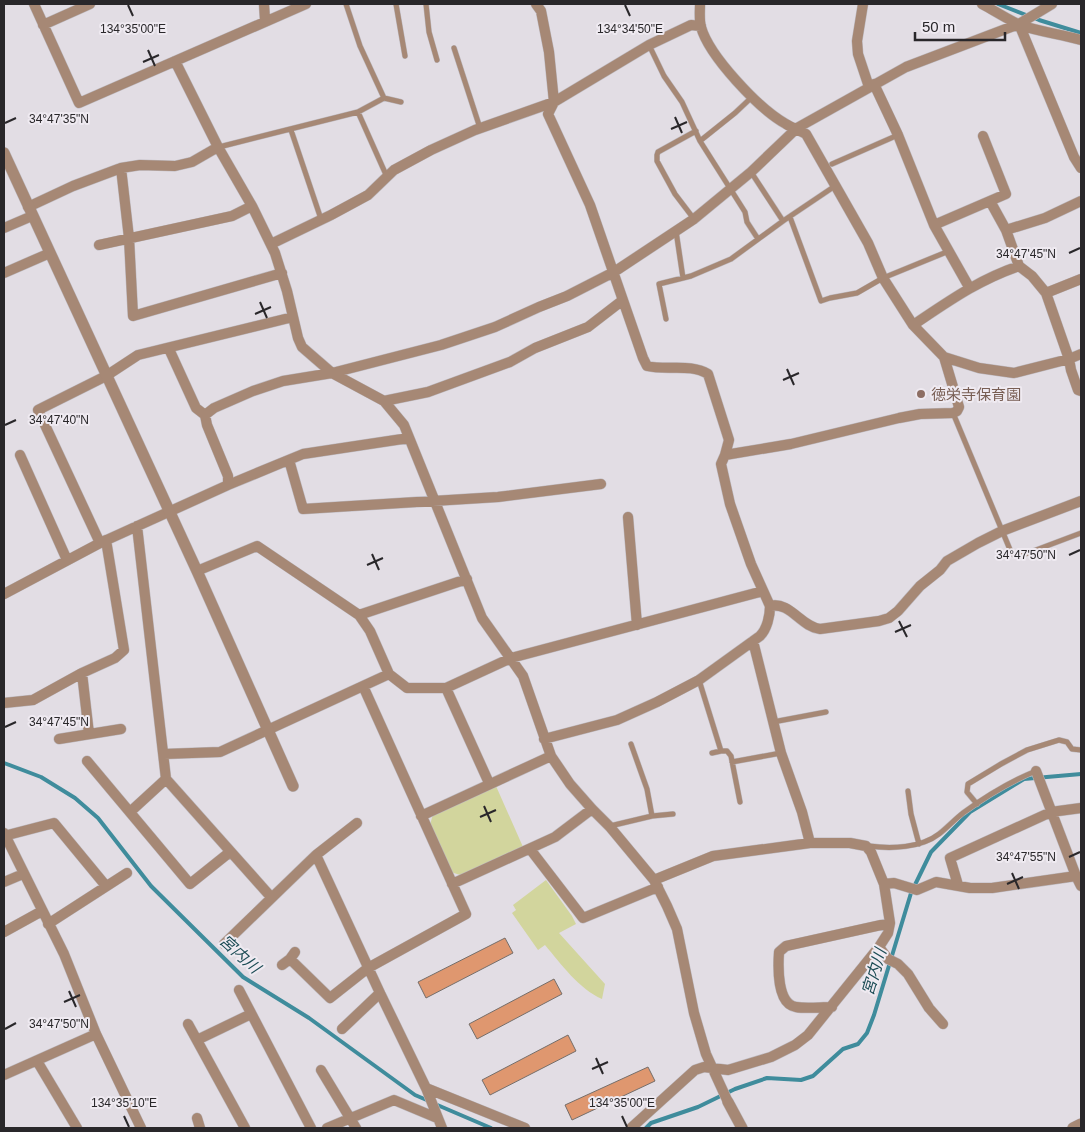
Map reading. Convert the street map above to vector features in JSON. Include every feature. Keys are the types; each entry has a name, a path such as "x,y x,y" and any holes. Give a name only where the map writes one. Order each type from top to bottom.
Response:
{"street":[{"path":"34,4 79,103 265,20 306,4"},
{"path":"44,25 90,4"},
{"path":"264,4 265,20"},
{"path":"536,4 541,11 549,52 554,102 548,114 590,205 647,366 657,368 699,368 708,374 729,440 721,464 730,504 751,564 770,606 770,613 764,632 699,680 680,691 617,720 544,738"},
{"path":"700,4 701,26 714,52 752,96 786,124 806,134 868,243 884,278 913,325 944,357 959,407 953,413 913,415 790,444 725,455"},
{"path":"863,4 859,27 858,54 871,85 898,135 934,224 970,287"},
{"path":"982,4 1019,24 1081,40"},
{"path":"228,485 228,476 206,425 206,415 214,408 253,390 283,381 332,373 441,345 495,327 567,296 614,272 694,219 751,172 797,128 906,67 1019,24 1038,7 1052,4"},
{"path":"1019,24 1066,139 1081,168"},
{"path":"271,244 368,195 394,170 431,150 480,128 554,102 649,45 691,25 701,26"},
{"path":"175,61 218,148 252,206 271,244 282,273 298,338 302,347 332,373 384,401 404,425 482,618 523,676 551,756 570,784 610,827 656,883 677,929 694,1013 706,1054 742,1128"},
{"path":"934,224 1006,194 983,136"},
{"path":"4,228 73,186 121,168 140,165 174,166 192,162 218,148"},
{"path":"4,153 197,571 293,786"},
{"path":"121,168 129,238 133,316 282,273"},
{"path":"990,201 1006,230 1019,266 1032,276 1046,293 1078,390 1081,391"},
{"path":"1006,230 1045,218 1081,201"},
{"path":"99,245 232,216 252,206"},
{"path":"4,273 50,253"},
{"path":"913,325 970,287 1001,272 1019,266"},
{"path":"1046,293 1081,279"},
{"path":"384,401 428,392 510,362 535,348 588,327 623,300"},
{"path":"4,703 33,700 82,672 116,658 124,650 103,542 38,410 106,376 138,355 169,349 294,317"},
{"path":"169,349 196,408 206,415"},
{"path":"944,357 979,368 1014,373 1069,359 1081,354"},
{"path":"4,594 67,560 137,526 303,454 409,438"},
{"path":"20,455 67,560"},
{"path":"289,460 303,509 498,497 601,484"},
{"path":"770,606 777,604 784,607 813,628 820,629 879,622 898,611 920,586 940,570 947,561 1002,532 1081,501"},
{"path":"628,517 637,624"},
{"path":"137,526 166,779 271,898"},
{"path":"197,571 257,546 359,615 370,631 389,674 407,688 446,688 512,658 763,591"},
{"path":"359,615 467,579"},
{"path":"753,641 781,753 802,812 810,843"},
{"path":"82,672 89,734"},
{"path":"164,754 220,752 389,674"},
{"path":"289,959 330,998 368,968 466,914 363,686"},
{"path":"446,688 489,783"},
{"path":"59,738 121,729"},
{"path":"421,816 551,756"},
{"path":"87,761 190,884 230,852"},
{"path":"884,884 894,883 912,888 936,882 970,888 992,888 1080,880 1036,771"},
{"path":"130,812 166,779"},
{"path":"958,885 950,858 1051,812 1081,808"},
{"path":"452,884 556,837 592,809"},
{"path":"106,886 54,823 4,835 64,954 96,1034 141,1128"},
{"path":"224,944 316,854 357,823"},
{"path":"530,848 583,918 712,856 810,843 850,843 866,846 871,852 884,884 890,923 888,933 813,1030 795,1045 771,1057 728,1070 704,1068 696,1070 631,1128"},
{"path":"316,854 426,1088 442,1128"},
{"path":"48,924 127,873"},
{"path":"4,882 23,874"},
{"path":"4,932 42,911"},
{"path":"832,1007 797,1007 790,1005 785,998 780,984 779,952 786,946 890,923"},
{"path":"879,947 908,974 929,1008 943,1024"},
{"path":"239,990 311,1128"},
{"path":"342,1029 380,993"},
{"path":"197,1040 251,1014"},
{"path":"188,1024 245,1128"},
{"path":"4,1075 96,1034"},
{"path":"37,1061 77,1128"},
{"path":"322,1070 356,1128"},
{"path":"426,1088 526,1128"},
{"path":"327,1128 394,1100 437,1118"},
{"path":"1073,1128 1081,1124"}],"lane":[{"path":"346,4 360,46 384,98"},
{"path":"396,4 404,56"},
{"path":"426,4 429,32 437,60"},
{"path":"649,45 664,76 682,102 700,141 745,212 747,222 758,239"},
{"path":"454,48 480,128"},
{"path":"700,141 736,113 752,96"},
{"path":"218,148 358,112 384,98 401,102"},
{"path":"358,112 387,177"},
{"path":"292,130 321,220"},
{"path":"694,219 676,194 657,161 656,155 696,130"},
{"path":"832,164 898,135"},
{"path":"751,172 783,221"},
{"path":"666,318 659,284 691,276 731,259 835,186"},
{"path":"790,217 821,301 857,293 884,278 950,251"},
{"path":"676,231 683,278"},
{"path":"953,413 1002,532 1011,552 1015,556 1020,556 1081,533"},
{"path":"699,680 721,751"},
{"path":"773,722 826,712"},
{"path":"977,804 967,792 968,784 1001,764 1028,750 1059,740 1067,742 1072,749 1081,750"},
{"path":"631,744 647,789 652,816"},
{"path":"712,753 727,751 731,756 740,802"},
{"path":"732,762 781,753"},
{"path":"866,846 895,847 919,844 939,834 962,814 1015,779 1036,771"},
{"path":"908,791 910,814 919,844"},
{"path":"610,827 652,816 674,814"}],"green space":[{"path":"496,786 523,847 460,875 451,872 430,825 433,814"},
{"path":"546,880 576,924 559,933 605,984 602,999 578,983 545,945 538,950 512,913 516,910 513,905"}],"building":[{"path":"505,938 513,953 426,998 418,982"},
{"path":"554,979 562,994 477,1039 469,1024"},
{"path":"568,1035 576,1051 490,1095 482,1080"},
{"path":"648,1067 655,1081 572,1120 565,1105"}],"waterway":[{"path":"998,4 1039,20 1081,33"},
{"name":"宮内川","path":"4,763 41,777 75,798 98,818 151,886 243,977 309,1018 415,1095 429,1101"},
{"name":"宮内川","path":"646,1128 651,1123 698,1107 735,1089 767,1078 801,1080 813,1076 843,1049 858,1044 867,1033 874,1015 911,893 931,852 970,812 1024,779 1081,774"},
{"name":"宮内川","path":"435,1104 491,1128"}],"place":[{"name":"徳栄寺保育園","path":"921,394"}]}
